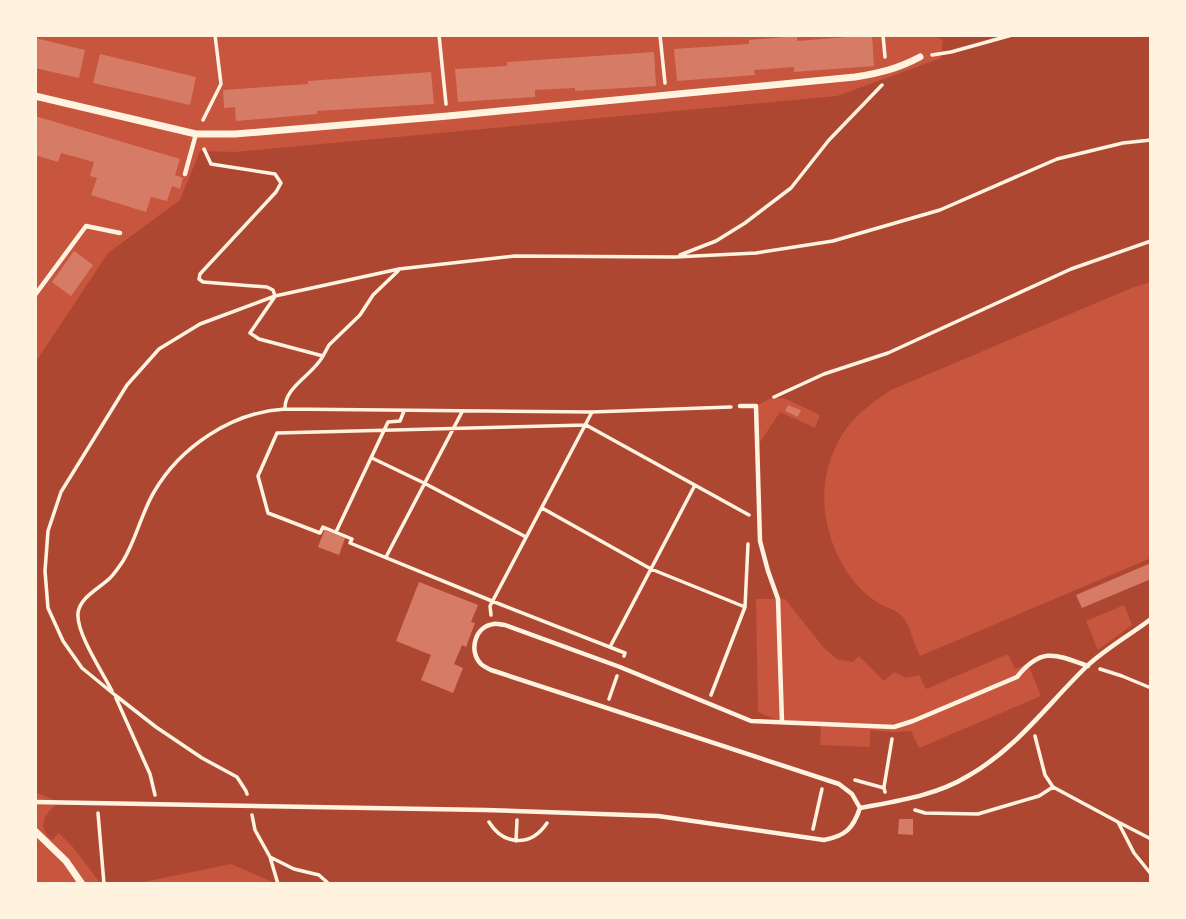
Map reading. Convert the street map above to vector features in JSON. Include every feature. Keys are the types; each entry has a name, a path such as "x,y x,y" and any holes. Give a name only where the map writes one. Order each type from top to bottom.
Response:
{"street":[{"path":"35,96 196,134 235,134 855,77 901,67 920,57"},
{"path":"35,831 66,861 82,884"}],"lane":[{"path":"185,174 196,134"},
{"path":"35,295 86,226 120,233"},
{"path":"740,406 756,406 760,541 778,599 782,722"},
{"path":"860,808 931,793 967,777 1000,755 1088,666 1151,619"},
{"path":"35,802 659,816 824,840 848,831 860,808 852,794 839,784 491,670 480,663 474,652 474,640 481,629 493,624 505,625 620,667 751,721 894,727 912,722 1017,677 1027,664 1045,655 1088,666"}],"path":[{"path":"215,35 220,84 196,134 211,164 275,174 281,183 276,192 200,274 199,279 203,282 267,287 273,290 275,296"},
{"path":"439,35 447,116"},
{"path":"660,35 666,96"},
{"path":"675,257 716,241 791,188 829,140 882,87 885,61 883,35"},
{"path":"920,57 951,52 1012,35"},
{"path":"278,884 270,857 255,830 246,791 237,776 202,758 82,668 63,640 48,608 45,571 48,531 61,492 127,385 159,349 200,324 275,296 399,270 514,256 675,257 756,253 833,241 940,210 1057,159 1151,139"},
{"path":"774,397 824,374 888,354 1071,269 1151,241"},
{"path":"285,409 289,393 319,363 329,345 360,315 373,295 399,270"},
{"path":"275,296 250,333 260,339 323,356"},
{"path":"157,803 149,775 115,695 79,627 78,611 87,597 111,577 124,560 154,493 178,459 207,437 236,420 267,410 592,412 740,406"},
{"path":"336,532 388,422 400,421 404,411"},
{"path":"386,557 462,412"},
{"path":"493,624 489,606 592,412"},
{"path":"606,708 625,653 350,543 352,539 336,532 323,527 320,533 268,513 258,476 276,433 586,425 749,515"},
{"path":"372,458 526,537"},
{"path":"610,647 695,485"},
{"path":"542,508 650,569 745,607"},
{"path":"708,703 745,607 748,541"},
{"path":"1088,666 1151,688"},
{"path":"1032,725 1045,775 1053,787 1151,839"},
{"path":"884,788 894,727"},
{"path":"98,802 104,884"},
{"path":"485,810 490,824 502,837 516,841 534,837 546,825 550,813"},
{"path":"516,841 517,811"},
{"path":"1118,822 1134,853 1151,874"},
{"path":"270,857 294,869 319,875 329,884"}],"shaded area":[{"path":"932,35 1151,35 1151,282 891,390 871,404 848,426 834,451 825,488 827,526 841,562 852,579 875,601 903,617 920,656 1151,558 1151,884 277,884 231,864 134,884 101,884 59,833 52,840 47,835 44,820 59,802 35,792 35,363 108,253 180,200 200,151 235,152 837,96 941,58 943,40","holes":["773,397 786,399 820,415 815,428 780,412 758,445 756,406","756,599 785,599 823,647 837,659 853,662 859,656 884,681 894,672 906,678 919,675 926,689 1008,654 1015,669 1028,664 1041,696 919,748 911,731 870,730 870,747 820,745 821,723 782,722 758,712","1124,605 1132,625 1098,650 1086,621"]}],"building":[{"path":"872,35 874,66 794,72 794,67 754,70 755,75 677,81 674,49 749,44 749,40 797,36 797,41"},
{"path":"35,38 85,50 79,78 35,68"},
{"path":"654,52 656,86 575,91 575,88 535,90 535,97 458,102 455,69 507,66 507,62"},
{"path":"100,54 196,77 190,105 93,83"},
{"path":"431,72 434,104 317,111 317,114 236,121 235,107 224,108 223,90"},
{"path":"35,116 180,159 175,175 183,178 180,189 172,186 167,201 151,197 146,212 91,195 97,178 90,176 94,162 61,153 58,162 35,155"},
{"path":"74,251 93,265 71,296 52,282"},
{"path":"788,405 801,410 798,417 785,411"},
{"path":"325,529 345,538 339,555 318,547"},
{"path":"1151,563 1151,579 1082,608 1076,595"},
{"path":"419,582 478,605 466,647 462,645 454,664 463,668 453,693 421,680 431,655 396,641"},
{"path":"899,819 913,819 913,835 898,834"}]}
